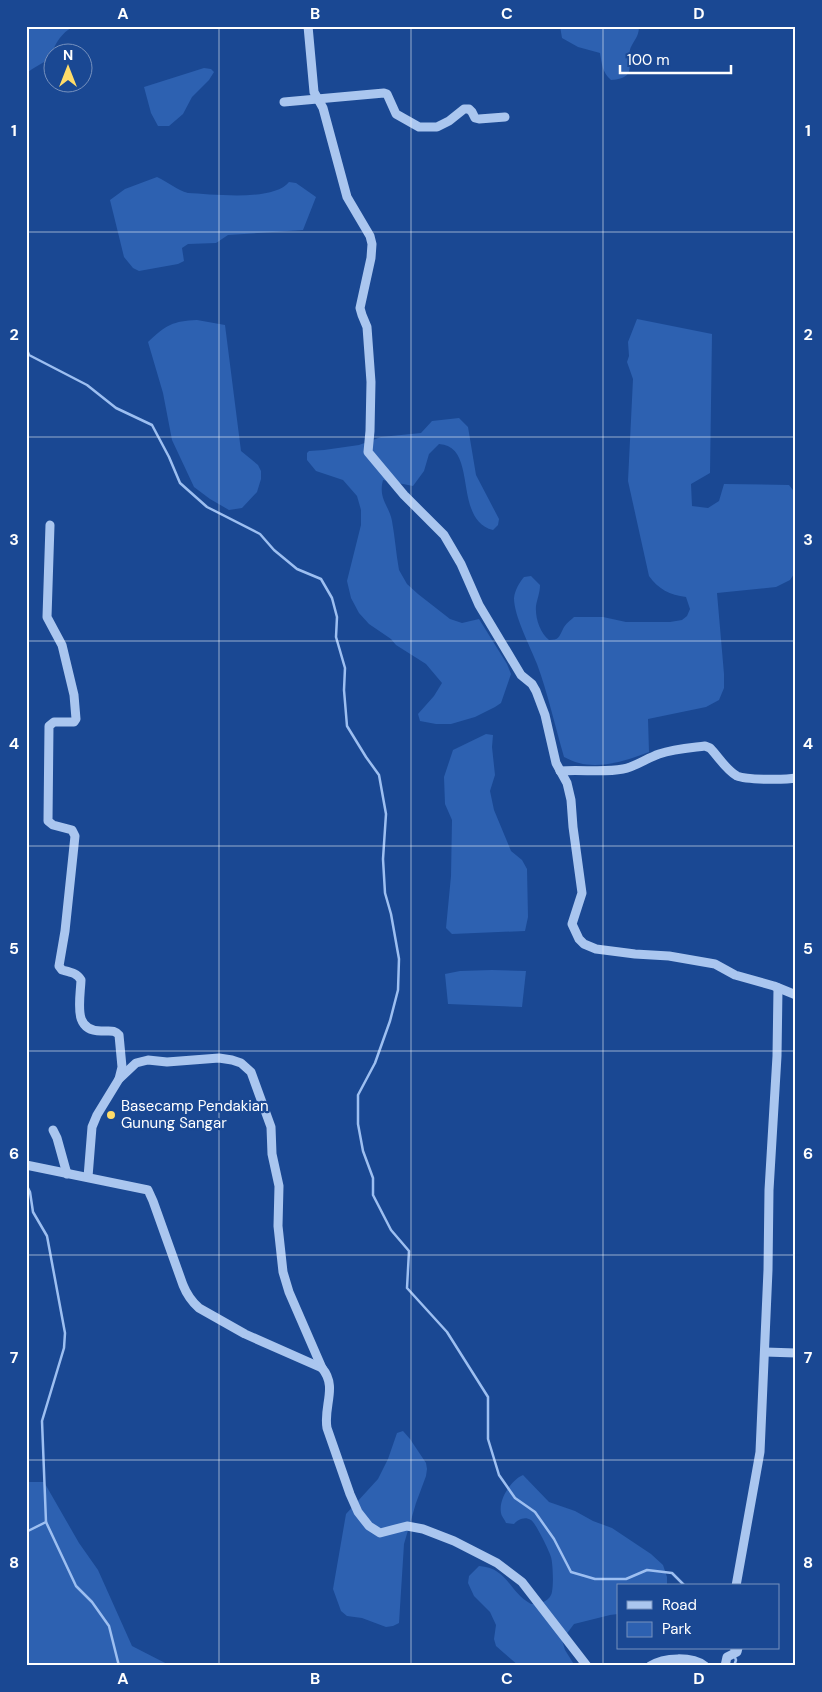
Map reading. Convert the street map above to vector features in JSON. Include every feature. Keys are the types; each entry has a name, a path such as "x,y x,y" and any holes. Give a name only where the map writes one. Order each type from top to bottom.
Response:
{"street":[{"path":"308,26 312,82 323,108 347,197 370,236 372,244 371,258 360,308 367,327 371,382 368,452 404,495 444,535 454,550 479,605 521,675 532,684 536,691 545,715 556,763 567,783 571,800 582,893 572,924 584,944 591,948 610,952 700,960 715,964 735,975 796,995"},
{"path":"284,102 386,93 396,114 419,127 426,128 437,127 449,121 464,109 469,109 475,118 479,119 505,117"},
{"path":"50,525 47,617 62,645 74,694 76,719 74,722 54,722 49,726 48,821 53,825 72,830 75,836 65,930 59,966 62,970 79,976 81,980 80,1014 85,1026 94,1032 113,1031 119,1035 122,1067 119,1079"},
{"path":"560,771 623,769 673,750 705,746 710,748 738,776 783,780 796,778"},
{"path":"736,1584 760,1452 765,1352 769,1190 778,1056 778,988"},
{"path":"88,1178 92,1127 119,1079 136,1063 148,1060 167,1062 218,1058 241,1063 251,1072 271,1127 272,1154 279,1186 278,1226 284,1277 322,1368 327,1374 330,1385 326,1419 327,1428 358,1512 369,1526 380,1533 407,1526 418,1528 454,1541 497,1563 522,1582 587,1666"},
{"path":"53,1130 67,1174"},
{"path":"26,1165 144,1189 150,1192 188,1296 199,1308 245,1334 322,1368"},
{"path":"765,1352 796,1353"},
{"path":"725,1666 726,1660 735,1652"},
{"path":"650,1666 656,1662 682,1659 694,1660 705,1666"}],"green space":[{"path":"26,26 76,26 67,30 57,42 42,42 42,63 26,74"},
{"path":"560,26 639,26 638,34 630,51 629,72 620,79 611,80 604,71 600,53 578,47 562,38"},
{"path":"204,68 211,69 214,72 209,80 192,97 183,114 169,126 158,126 151,113 144,87"},
{"path":"157,177 188,193 256,195 281,188 289,182 296,183 316,197 303,230 228,235 216,243 188,244 182,248 184,261 178,264 139,271 133,268 124,257 110,200 125,189"},
{"path":"637,319 712,334 710,473 691,484 692,506 708,508 719,501 724,484 789,485 796,494 796,571 790,580 776,587 717,593 724,674 724,688 719,700 706,707 648,719 649,752 615,763 588,765 577,763 564,757 545,687 519,622 514,598 515,592 524,577 531,576 540,585 536,615 541,629 549,640 558,638 565,625 574,617 603,617 626,622 670,622 682,620 687,616 690,609 686,597 665,591 649,576 628,481 633,379 627,362 629,356 628,342"},
{"path":"197,320 225,325 241,451 258,465 261,471 257,492 242,508 229,510 194,487 172,440 163,393 148,342 170,325 182,321"},
{"path":"459,418 468,427 476,475 499,519 498,525 493,530 481,524 473,513 459,457 451,448 439,444 429,454 424,471 413,486 383,480 382,487 383,497 391,515 399,570 407,584 450,619 462,623 479,619 507,664 511,674 501,703 495,707 475,717 451,724 436,724 420,721 418,714 434,696 442,683 426,664 396,645 391,639 369,624 359,613 351,598 347,581 361,525 361,510 357,496 343,480 316,471 307,460 307,453 309,451 359,445 381,437 421,433 432,421"},
{"path":"486,734 493,735 492,747 495,775 490,791 494,810 511,851 522,860 527,869 528,917 525,931 452,934 446,928 451,876 452,820 445,804 444,777 453,750"},
{"path":"460,971 526,971 522,1007 448,1004 445,974"},
{"path":"403,1431 426,1463 427,1469 404,1544 399,1623 386,1627 362,1618 347,1616 341,1611 333,1589 346,1514 378,1479 388,1459 397,1433"},
{"path":"523,1475 549,1502 575,1511 593,1521 612,1528 651,1554 663,1565 667,1577 667,1584 617,1584 617,1614 574,1624 562,1640 565,1650 575,1666 519,1666 496,1646 494,1639 496,1625 490,1612 474,1596 468,1583 469,1576 479,1566 489,1568 502,1575 523,1599 531,1604 545,1601 551,1595 553,1576 551,1557 536,1526 531,1520 526,1518 514,1524 506,1523 502,1516 501,1504 503,1498 510,1486"},
{"path":"26,1482 44,1482 79,1543 98,1570 132,1646 171,1666 26,1666"}],"waterway":[{"path":"26,347 29,355 87,385 116,408 152,425 180,483 207,507 260,534 274,550 297,569 321,579 332,598 337,617 336,637 345,668 344,690 347,726 379,775 386,814 383,859 385,893 391,914 399,959 398,990 390,1021 375,1063 358,1095 358,1124 363,1151 373,1178 373,1195 391,1230 409,1251 407,1288 447,1332 488,1397 488,1439 499,1475 515,1498 535,1512 554,1539 571,1572 595,1579 626,1579 647,1570 672,1573 683,1584"},
{"path":"26,1184 30,1192 33,1212 47,1236 65,1333 64,1348 42,1421 46,1522 26,1532"},
{"path":"46,1522 76,1586 92,1602 109,1626 119,1666"},
{"path":"732,1650 736,1660 734,1666"}],"place":[{"name":"Basecamp Pendakian Gunung Sangar","path":"111,1115"}]}
